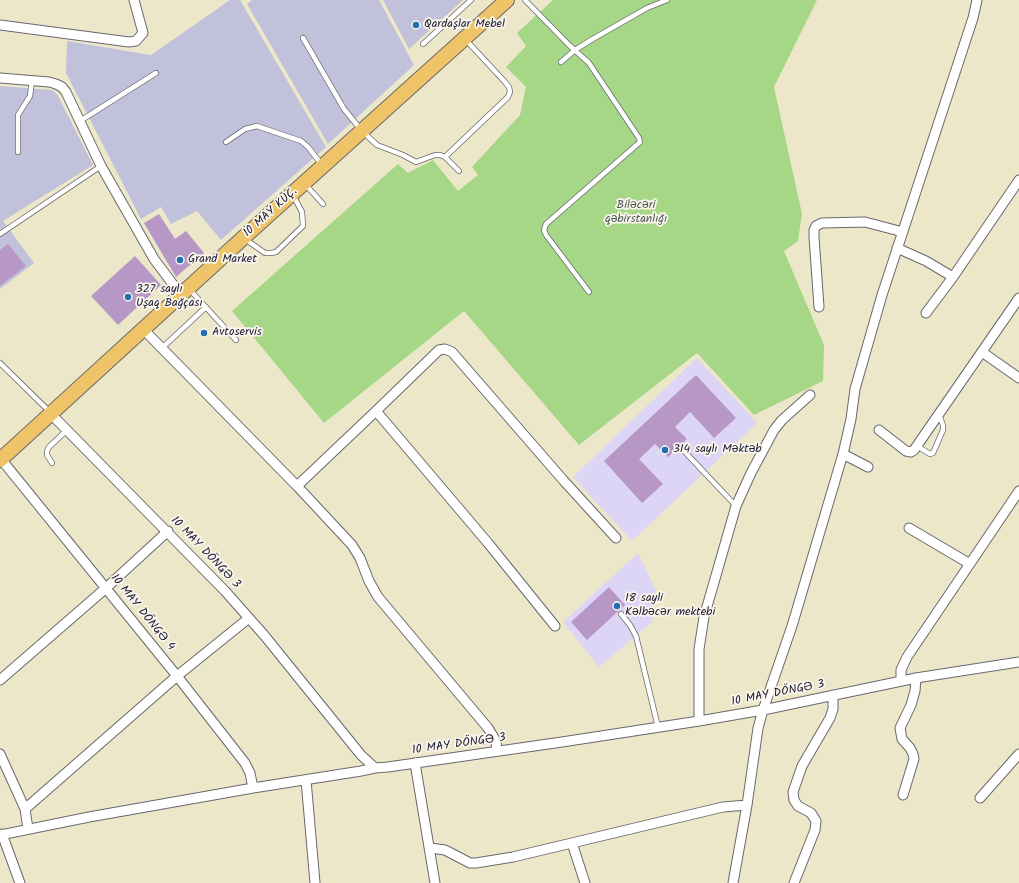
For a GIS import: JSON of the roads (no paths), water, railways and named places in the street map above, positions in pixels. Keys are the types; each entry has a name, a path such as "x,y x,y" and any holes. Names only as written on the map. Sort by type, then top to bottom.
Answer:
{"main road":[{"name":"10 MAY KÜÇ.","path":"1,460 507,0"}],"street":[{"path":"0,25 129,42 136,41 143,32 134,0"},
{"path":"733,883 747,805 758,728 792,626 843,454 851,419 855,389 897,248 920,183 973,18 977,0"},
{"path":"0,78 49,82 62,87 66,92 101,166 154,259 185,292"},
{"path":"926,314 1019,180"},
{"path":"819,307 814,237 814,230 816,226 822,223 865,222 903,232"},
{"path":"897,248 926,261 953,277"},
{"path":"879,430 906,451 911,452 917,446 1019,298"},
{"path":"144,330 352,545 360,558 369,581 378,597 488,728 496,741 497,751"},
{"path":"296,486 439,350 446,349 452,352 564,481 616,538"},
{"path":"982,352 1019,378"},
{"path":"699,721 699,649 704,617 736,506 751,473 774,430 782,420 810,395"},
{"path":"376,411 488,542 555,626"},
{"name":"10 MAY DÖNGƏ 3","path":"51,414 168,531 225,591 249,618 361,756 375,768 699,721 763,710 916,678 1019,662"},
{"path":"843,454 868,467"},
{"name":"10 MAY DÖNGƏ 4","path":"1,460 106,588 245,762 250,774 253,788"},
{"path":"901,681 901,670 907,657 1019,491"},
{"path":"909,528 970,564"},
{"path":"0,680 106,588 168,531"},
{"path":"25,809 177,676 249,618"},
{"path":"903,795 914,759 910,748 902,739 900,728 911,705 915,691 916,678"},
{"path":"794,883 815,830 816,821 811,813 798,806 794,800 793,792 802,766 830,718 833,709 833,695"},
{"path":"0,754 25,809 28,829"},
{"path":"980,798 1019,754"},
{"path":"415,763 435,883"},
{"path":"20,883 1,835 253,788 375,768"},
{"path":"306,780 315,883"},
{"path":"430,848 445,850 470,863 476,863 513,857 723,807 747,805"},
{"path":"572,843 585,883"}],"lane":[{"path":"423,44 471,0"},
{"path":"525,0 589,63 639,138 640,142 546,224 544,230 546,236 590,292"},
{"path":"561,62 575,50 647,8 666,0"},
{"path":"303,38 338,100 362,131 377,145 403,155 416,162 435,155 445,157 459,171"},
{"path":"445,157 508,97 510,92 506,82 464,39"},
{"path":"80,121 156,72"},
{"path":"18,152 18,115 30,96 32,80"},
{"path":"226,142 245,129 257,126 301,141 308,147 323,166"},
{"path":"0,234 101,166"},
{"path":"304,183 323,204"},
{"path":"244,238 265,253 276,252 303,226 302,212 292,194"},
{"path":"185,292 206,307 236,340"},
{"path":"162,348 206,307"},
{"path":"0,363 51,414"},
{"path":"917,446 930,454 933,453 943,430 943,425 938,415"},
{"path":"52,463 47,455 47,450 67,430"},
{"path":"684,452 736,506"},
{"path":"620,614 630,625 636,636 658,727"}],"place":[{"name":"Qardaşlar Mebel","path":"416,25"},
{"name":"Grand Market","path":"180,260"},
{"name":"327 saylı Uşaq Bağçası","path":"128,297"},
{"name":"Avtoservis","path":"204,333"},
{"name":"314 saylı Məktəb","path":"665,450"},
{"name":"18 sayli Kəlbəcər mektebi","path":"617,606"}],"park label":[{"name":"Biləcəri qəbirstanlığı","path":"636,213"}]}
